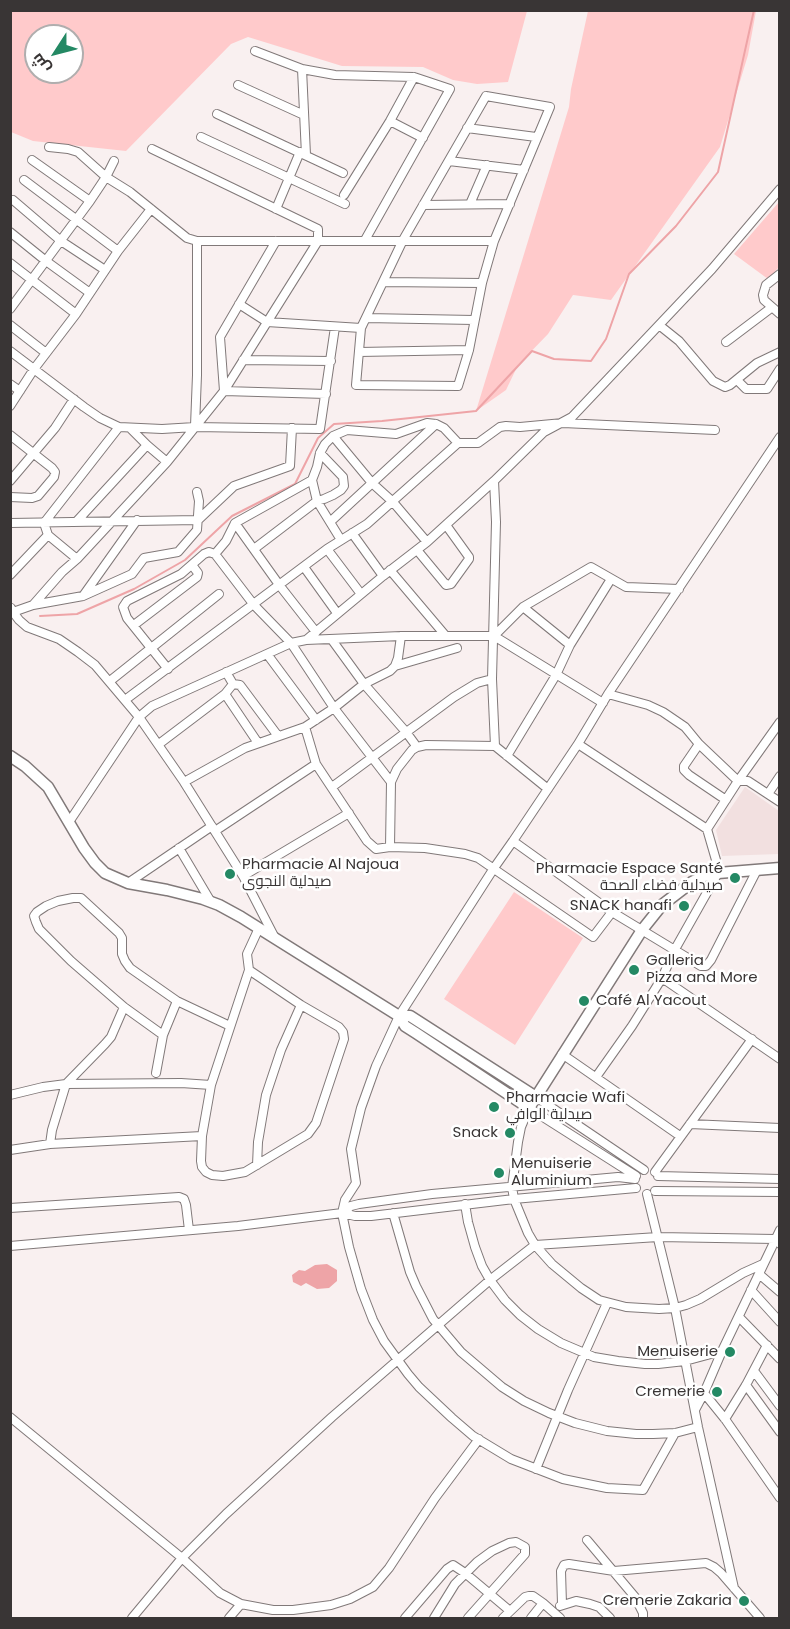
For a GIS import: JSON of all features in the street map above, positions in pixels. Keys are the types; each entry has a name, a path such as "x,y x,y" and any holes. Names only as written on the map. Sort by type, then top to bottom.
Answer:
{"street":[{"path":"255,51 302,69 335,75 414,77 450,89 365,240"},
{"path":"276,209 289,178 303,154 302,69"},
{"path":"201,137 289,178 344,200 414,77"},
{"path":"238,85 304,115"},
{"path":"486,96 550,106 536,137 494,241 482,283 469,350 458,386 356,385 362,328 366,318 403,240 486,96"},
{"path":"217,114 344,173"},
{"path":"390,121 423,138"},
{"path":"467,128 536,137"},
{"path":"49,147 78,152 106,177 130,192 187,238 197,241 494,241"},
{"path":"33,605 167,462 224,391 318,240 318,230 152,149"},
{"path":"32,160 90,201"},
{"path":"449,160 524,170"},
{"path":"10,309 76,221 106,177 114,161"},
{"path":"470,204 488,165"},
{"path":"24,180 118,251"},
{"path":"306,640 427,542 544,432 572,417 712,268 780,189"},
{"path":"13,200 61,241 105,270"},
{"path":"423,205 510,204"},
{"path":"10,406 118,251 151,209"},
{"path":"10,232 90,293"},
{"path":"195,427 197,241"},
{"path":"224,391 220,337 276,241"},
{"path":"10,263 76,314"},
{"path":"780,274 766,285 764,291 764,300 780,314"},
{"path":"383,282 482,283"},
{"path":"239,304 267,322 362,328"},
{"path":"726,342 771,308"},
{"path":"366,318 474,320"},
{"path":"10,325 46,353"},
{"path":"659,325 679,341 713,381 725,387 758,363 780,352"},
{"path":"10,351 100,418 119,427 320,429 335,327"},
{"path":"359,352 469,350"},
{"path":"243,360 331,361"},
{"path":"736,380 746,389 767,389 780,369"},
{"path":"10,384 20,391"},
{"path":"224,391 326,394"},
{"path":"10,482 55,428 74,399"},
{"path":"341,540 316,501 312,480 320,453 333,436 347,430 396,434 427,423 444,428 458,443"},
{"path":"125,700 327,549 367,524 458,443 478,442 500,427 563,423 715,430"},
{"path":"330,522 436,424"},
{"path":"44,523 119,427"},
{"path":"130,428 167,462"},
{"path":"10,523 198,520 234,486 290,466 292,428"},
{"path":"10,435 55,472 54,477 38,496 10,497"},
{"path":"333,436 372,483 393,502 427,542"},
{"path":"675,1433 643,1490 590,1485 563,1479 511,1459 479,1439 431,1399 408,1374 384,1341 366,1304 349,1247 342,1213 345,1200 356,1183 351,1149 361,1108 373,1073 399,1016 742,490 780,437"},
{"path":"77,521 147,445"},
{"path":"254,549 316,501 324,500 344,486 343,477 320,453"},
{"path":"215,554 226,541 236,523 312,480"},
{"path":"494,481 496,522 492,679 495,746"},
{"path":"11,609 83,596 132,574 144,558 178,552 197,530 199,501 197,492"},
{"path":"83,596 137,520"},
{"path":"44,523 48,534 77,559"},
{"path":"236,523 280,586 316,632"},
{"path":"417,550 446,585 451,584 469,557 446,525"},
{"path":"352,533 444,635"},
{"path":"10,574 48,534"},
{"path":"327,549 361,594"},
{"path":"168,669 124,611 124,604 181,574 204,554 209,552 215,554 254,605 291,643 334,708 391,782"},
{"path":"134,625 197,577 198,573 192,565"},
{"path":"304,567 337,613"},
{"path":"494,636 523,607 591,567 626,587 679,589"},
{"path":"507,756 556,675 570,645 611,579"},
{"path":"110,681 219,594"},
{"path":"523,607 570,645"},
{"path":"11,609 27,627 59,639 95,666 139,717 184,782 243,876 275,938"},
{"path":"395,666 401,636"},
{"path":"69,822 139,717 152,706 291,643 306,640 401,636 494,636 603,703"},
{"path":"332,640 364,684 417,747"},
{"path":"184,782 231,754 305,727 364,684 395,666 457,648"},
{"path":"267,654 316,720"},
{"path":"226,672 233,684"},
{"path":"332,787 454,697 477,683 492,679"},
{"path":"159,744 225,694 233,684"},
{"path":"233,684 240,685 278,736"},
{"path":"225,694 258,743"},
{"path":"608,694 648,705 663,712 685,727 699,744 738,781 747,781 780,802"},
{"path":"707,829 780,722"},
{"path":"305,727 316,764 376,849 425,848 478,858 593,937 612,912"},
{"path":"578,744 707,829 718,873 674,951 662,978 596,1077"},
{"path":"699,744 684,766 684,770 726,800"},
{"path":"390,847 391,782 402,763 417,747 426,745 495,746 548,789"},
{"path":"10,756 48,787 84,848 105,873 128,883 185,894 211,902 259,928 399,1016 405,1026 620,1167 636,1181 643,1194 780,1192"},
{"path":"128,883 179,848 214,829 316,764"},
{"path":"768,794 780,776"},
{"path":"243,876 349,813"},
{"path":"513,841 612,912 701,966 709,963 757,870"},
{"path":"179,848 211,902"},
{"path":"763,1264 743,1272 700,1299 675,1308 645,1309 607,1303 580,1288 552,1264 535,1245 514,1198 512,1187 521,1127 529,1108 657,910 673,895 704,876 780,868"},
{"path":"163,1035 124,1007 71,961 39,929 34,916 37,912 58,901 81,898 120,933 122,954 130,968 177,1001 230,1026"},
{"path":"249,970 339,1027 344,1039 313,1128 301,1139 245,1172 223,1176 212,1175 202,1167 201,1161 202,1136 211,1085 249,970 247,954 259,928"},
{"path":"662,978 780,1059"},
{"path":"156,1072 163,1035 177,1001"},
{"path":"257,1165 261,1117 272,1072 301,1005"},
{"path":"50,1144 66,1084 111,1037 124,1007"},
{"path":"399,1016 410,1016 644,1170 648,1169 656,1174 780,1179"},
{"path":"651,1193 659,1184 656,1174 680,1136 752,1039"},
{"path":"562,1054 680,1136"},
{"path":"10,1095 66,1084 211,1085"},
{"path":"690,1124 780,1128"},
{"path":"10,1150 50,1144 202,1136"},
{"path":"618,1178 620,1167"},
{"path":"10,1245 189,1230 342,1213 363,1216 393,1213 636,1181 644,1170"},
{"path":"342,1213 351,1206 365,1203 432,1194 618,1178 636,1181"},
{"path":"651,1193 658,1237 734,1588"},
{"path":"10,1208 179,1197 184,1199 186,1205 189,1230"},
{"path":"465,1204 475,1247 490,1281 505,1300 529,1322 561,1343 594,1357 630,1363 658,1364 686,1361 722,1351"},
{"path":"393,1213 405,1257 428,1309 461,1352 490,1378 524,1401 575,1423 636,1434 675,1433 698,1427"},
{"path":"695,1410 763,1264 777,1242 780,1230"},
{"path":"132,1618 182,1558 226,1514 398,1360 535,1245 658,1237 777,1242"},
{"path":"759,1274 780,1292"},
{"path":"751,1290 780,1322"},
{"path":"536,1469 607,1303"},
{"path":"739,1317 780,1359"},
{"path":"725,1419 767,1345"},
{"path":"754,1371 780,1406"},
{"path":"746,1385 780,1432"},
{"path":"704,1394 725,1419 780,1498"},
{"path":"10,1417 182,1558 220,1593 241,1604 284,1614 340,1603 377,1583 401,1552 435,1498 479,1439"},
{"path":"587,1540 635,1597 642,1614 650,1618"},
{"path":"434,1618 455,1584 477,1562 503,1545 516,1542 525,1547 525,1554 468,1618"},
{"path":"562,1604 561,1571 564,1565 614,1571 706,1563 714,1567 760,1618"},
{"path":"405,1618 451,1566 456,1565 489,1594 507,1615 525,1597 533,1596 560,1618"},
{"path":"554,1611 562,1604 576,1601 599,1607 610,1618"},
{"path":"531,1618 543,1602"},
{"path":"229,1618 241,1604"}],"shaded area":[{"path":"11,10 527,11 508,82 477,84 453,80 423,67 342,66 248,37 231,44 126,151 33,141 11,132"},
{"path":"588,11 756,11 748,55 720,147 611,300 573,295 548,334 518,365 506,390 476,411 569,107"},
{"path":"779,202 779,267 768,279 734,254"},
{"path":"745,787 779,811 779,854 722,856 716,830"},
{"path":"514,892 583,938 515,1045 444,999"},
{"path":"327,1264 337,1270 337,1281 329,1288 317,1289 306,1283 301,1286 293,1282 292,1275 299,1270 305,1271 315,1265"}],"waterway":[{"path":"40,616 77,614 134,589 185,560 232,516 295,484 318,438 334,424 476,411 532,351 554,359 591,361 606,339 629,274 676,226 718,172 754,10"}],"place":[{"name":"Pharmacie Al Najoua صيدلية النجوى","path":"230,874"},
{"name":"Pharmacie Espace Santé صيدلية فضاء الصحة","path":"735,878"},
{"name":"SNACK hanafi","path":"684,906"},
{"name":"Galleria Pizza and More","path":"634,970"},
{"name":"Café Al Yacout","path":"584,1001"},
{"name":"Pharmacie Wafi صيدلية الوافي","path":"494,1107"},
{"name":"Snack","path":"510,1133"},
{"name":"Menuiserie Aluminium","path":"499,1173"},
{"name":"Menuiserie","path":"730,1352"},
{"name":"Cremerie","path":"717,1392"},
{"name":"Cremerie Zakaria","path":"744,1601"}]}
